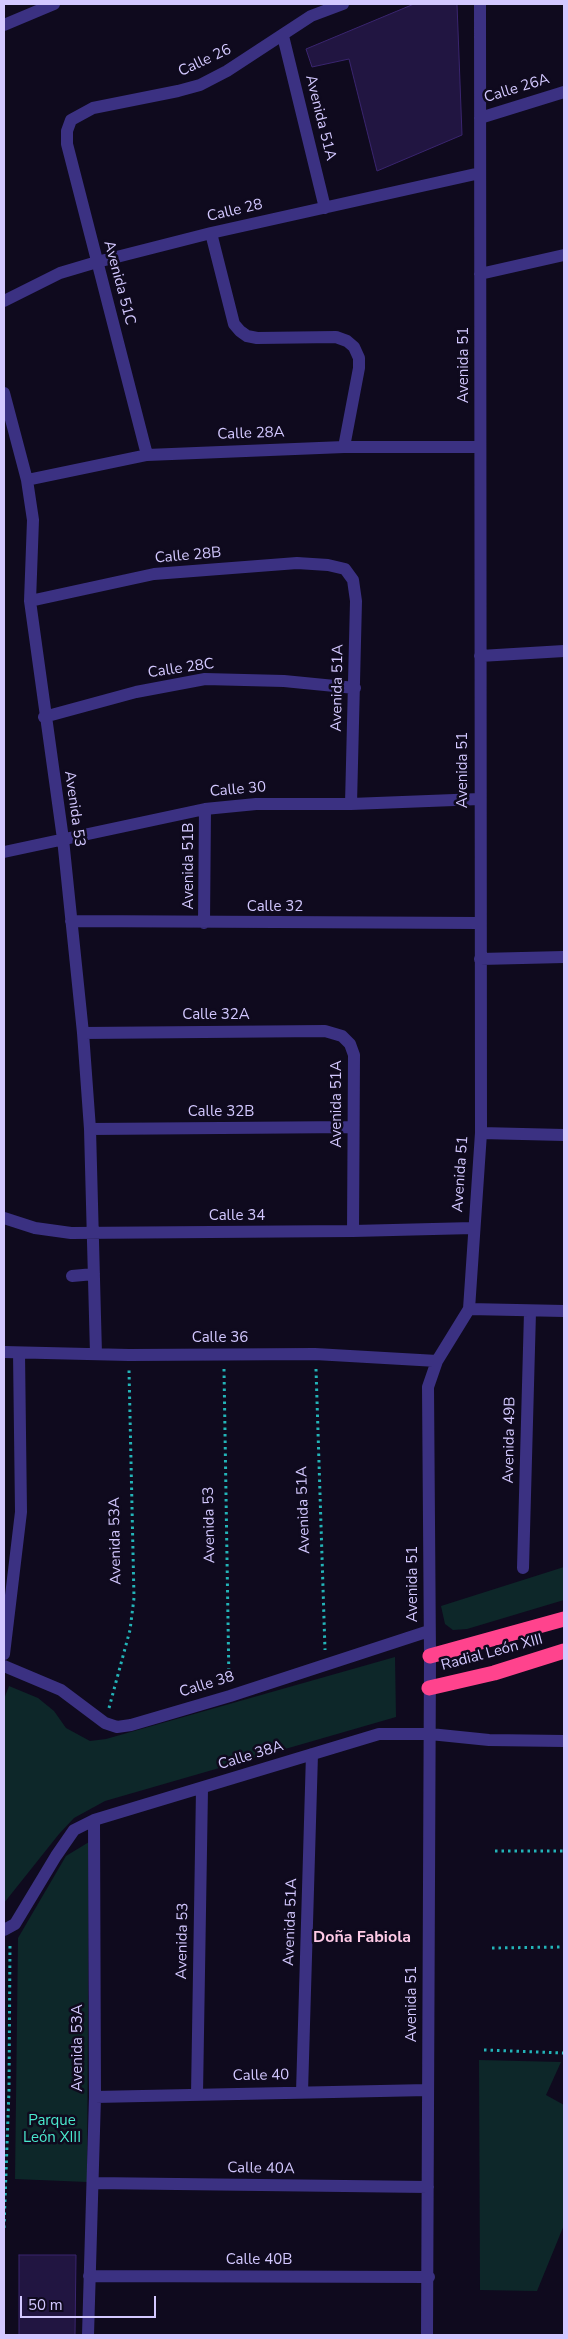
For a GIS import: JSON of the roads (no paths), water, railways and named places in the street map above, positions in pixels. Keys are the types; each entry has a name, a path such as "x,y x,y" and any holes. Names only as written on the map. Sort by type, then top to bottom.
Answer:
{"highway":[{"name":"Radial León XIII","path":"430,1656 564,1619"},
{"name":"Radial León XIII","path":"429,1688 494,1673 564,1651"},
{"path":"494,1673 564,1659"}],"street":[{"path":"4,25 54,4"},
{"name":"Calle 26","path":"71,120 93,108 178,91 200,84 227,71 311,16 343,4"},
{"name":"Avenida 51","path":"427,2335 429,2277 430,1734 428,1387 437,1361 469,1308 481,1133 480,4"},
{"name":"Avenida 51A","path":"283,36 325,208"},
{"name":"Calle 26A","path":"480,118 564,92"},
{"name":"Avenida 51C","path":"71,120 67,131 67,144 147,455"},
{"name":"Calle 28","path":"4,301 60,273 97,262 211,233 480,173"},
{"path":"211,233 234,324 240,331 247,336 258,338 336,338 347,341 354,347 359,358 359,368 344,446"},
{"path":"480,274 564,255"},
{"name":"Avenida 53","path":"4,393 27,480 33,520 30,601 44,717 63,840 83,1032 90,1129 96,1354"},
{"name":"Calle 28A","path":"27,480 147,455 344,446 480,447"},
{"name":"Calle 28B","path":"30,601 154,574 297,563 339,567 349,574"},
{"name":"Avenida 51A","path":"349,574 353,580 356,601 351,804"},
{"path":"480,656 564,651"},
{"name":"Calle 28C","path":"44,717 136,692 205,679 284,681 355,688"},
{"name":"Calle 30","path":"4,852 205,809 256,804 351,804 480,799"},
{"name":"Avenida 51B","path":"204,923 205,809"},
{"name":"Calle 32","path":"71,921 480,923"},
{"path":"480,959 564,957"},
{"name":"Calle 32A","path":"83,1032 326,1031 333,1032 346,1039"},
{"name":"Avenida 51A","path":"346,1039 354,1055 353,1231"},
{"name":"Calle 32B","path":"90,1129 353,1127"},
{"path":"481,1133 564,1136"},
{"name":"Calle 34","path":"4,1218 51,1231 94,1233 473,1228"},
{"path":"72,1276 94,1274"},
{"path":"469,1308 564,1312"},
{"name":"Avenida 49B","path":"523,1568 530,1312"},
{"name":"Calle 36","path":"4,1352 129,1355 315,1354 437,1361"},
{"path":"4,1654 21,1512 19,1353"},
{"name":"Calle 38","path":"4,1666 61,1690 105,1723 117,1727 131,1725 230,1696 429,1631"},
{"name":"Calle 38A","path":"7,1928 15,1924 29,1904 56,1856 74,1830 94,1820 202,1789 379,1734 430,1734 489,1740 564,1741"},
{"name":"Avenida 51A","path":"302,2092 312,1754"},
{"name":"Avenida 53","path":"197,2094 202,1789"},
{"name":"Avenida 53A","path":"88,2335 93,2183 94,1820"},
{"name":"Calle 40","path":"94,2097 428,2090"},
{"name":"Calle 40A","path":"93,2183 428,2187"},
{"name":"Calle 40B","path":"89,2276 429,2277"}],"district":[{"name":"Doña Fabiola","path":"362,1938"}],"park label":[{"name":"Parque León XIII","path":"52,2130"}]}
